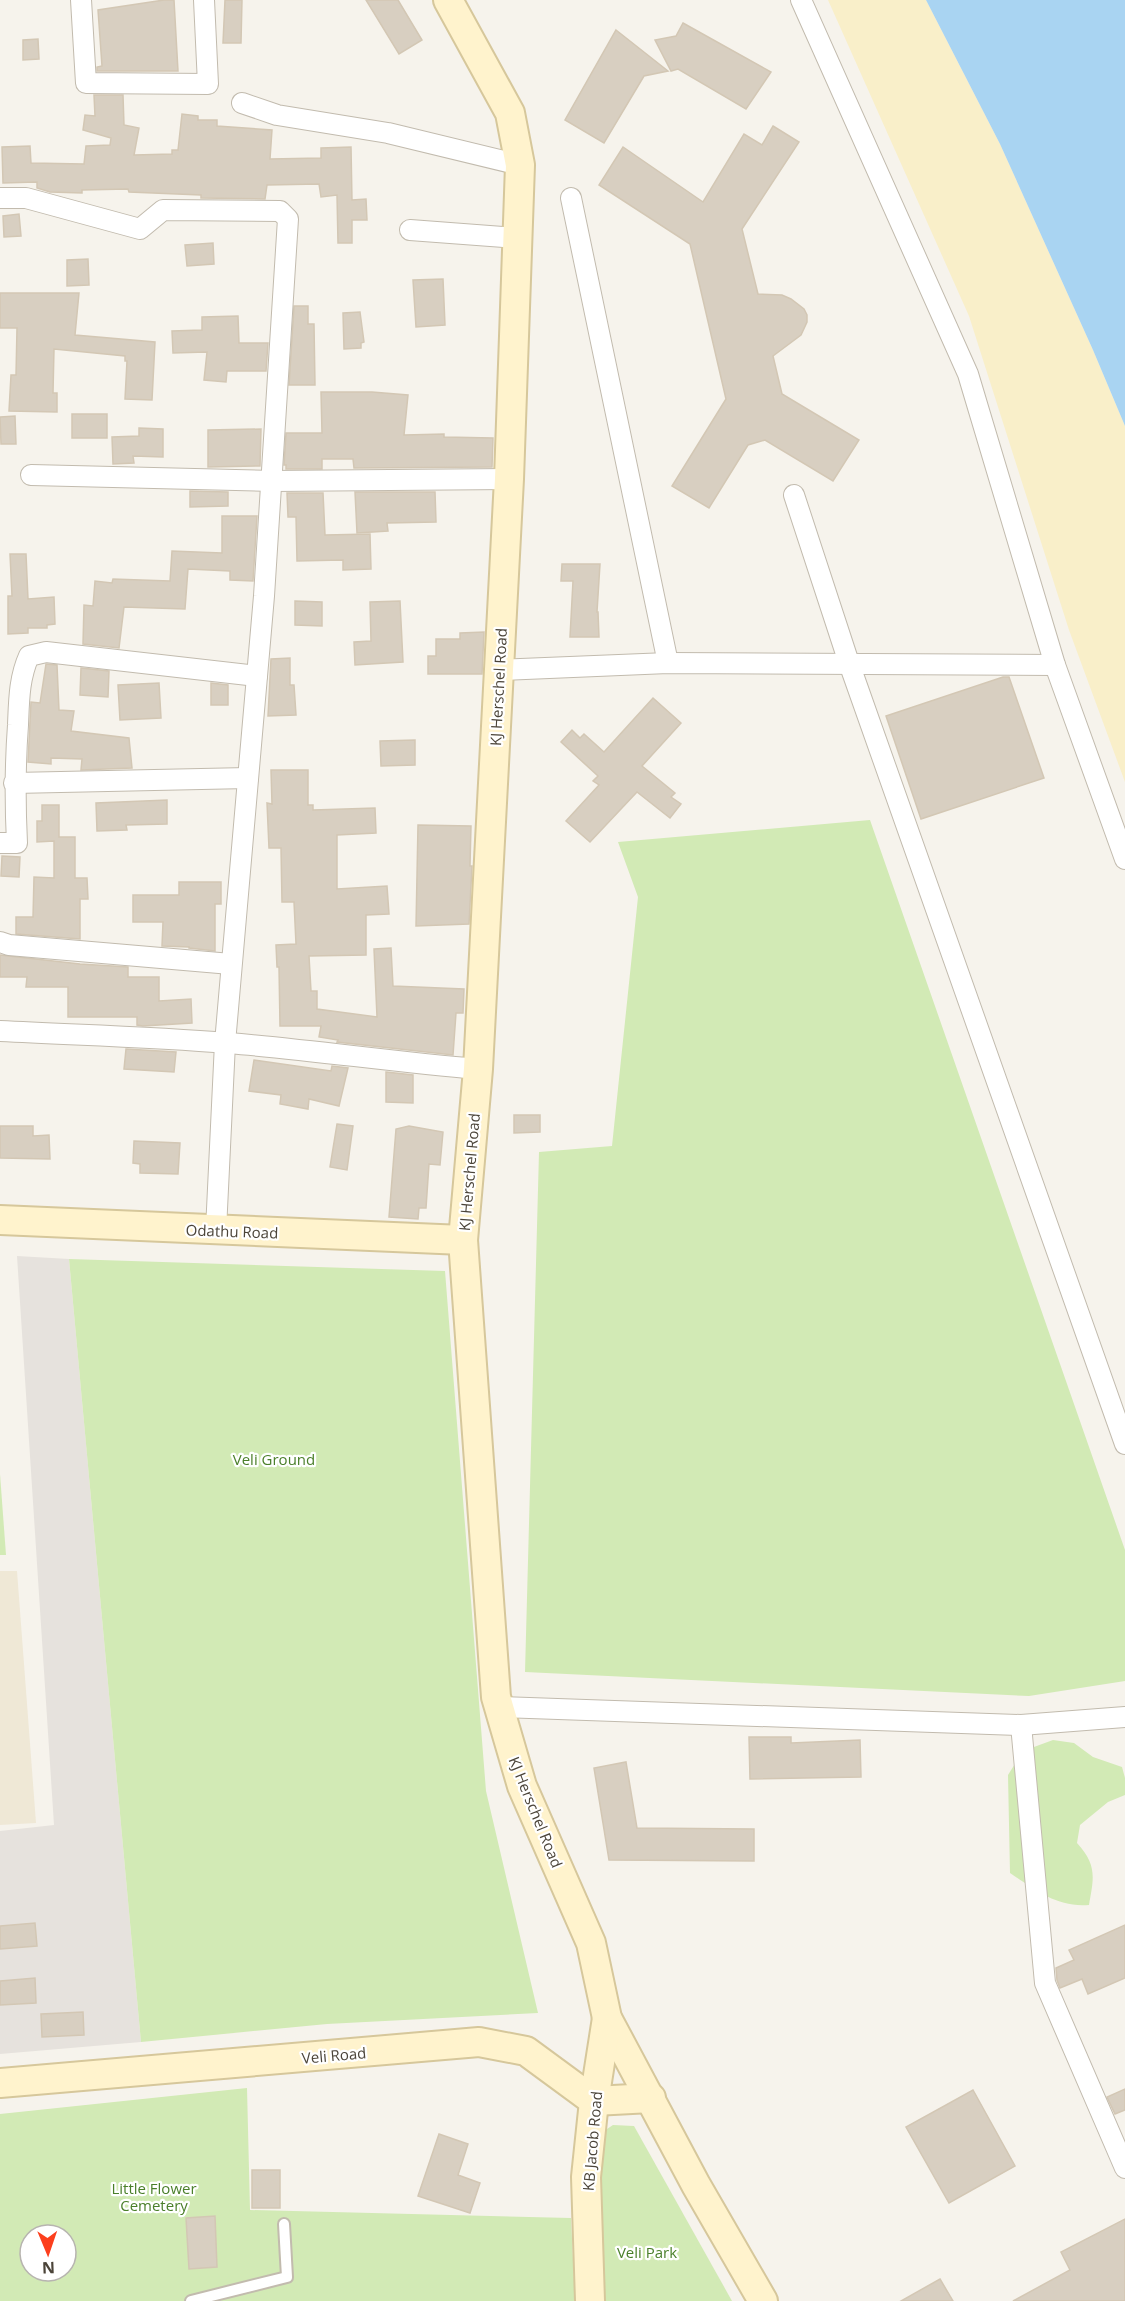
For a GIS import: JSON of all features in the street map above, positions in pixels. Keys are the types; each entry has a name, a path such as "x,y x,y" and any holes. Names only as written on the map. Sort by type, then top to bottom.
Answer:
{"main road":[{"name":"KJ Herschel Road","path":"448,0 510,113 520,165 509,479 478,1069 463,1240 498,1707 522,1786 591,1944 607,2018 696,2185 764,2301"},
{"name":"Odathu Road","path":"0,1220 463,1240"},
{"name":"KB Jacob Road","path":"590,2301 586,2177 594,2101 607,2018"},
{"name":"Veli Road","path":"0,2083 479,2042 526,2051 594,2101"},
{"path":"594,2101 651,2098"}],"street":[{"path":"81,0 86,83 208,84 204,0"},
{"path":"801,0 968,374 1055,665 1125,859"},
{"path":"242,103 277,115 388,133 520,165"},
{"path":"0,198 26,198 140,230 163,210 280,211 288,219 272,481 225,1043 216,1230"},
{"path":"571,198 668,663"},
{"path":"410,230 518,238"},
{"path":"31,475 272,481 509,479"},
{"path":"794,495 849,666 1125,1444"},
{"path":"0,843 16,843 14,783 22,671 29,656 46,652 257,676"},
{"path":"499,670 668,663 849,666 1055,665"},
{"path":"14,783 248,778"},
{"path":"0,942 9,945 231,964"},
{"path":"0,1031 225,1043 286,1048 352,1058 478,1069"},
{"path":"498,1707 1022,1725 1125,1717"},
{"path":"1022,1725 1045,1983 1124,2165"}],"lane":[{"path":"191,2301 287,2277 284,2224"}],"shaded area":[{"path":"17,1256 69,1259 141,2042 0,2054 0,1831 54,1825"},
{"path":"0,1571 17,1571 36,1823 0,1825"}],"green space":[{"path":"870,820 1125,1550 1125,1681 1029,1696 525,1672 539,1152 612,1146 638,897 618,842"},
{"name":"Veli Ground","path":"69,1259 445,1271 486,1791 538,2013 327,2024 141,2042"},
{"path":"0,1474 6,1555 0,1555"},
{"path":"1053,1740 1074,1743 1093,1757 1122,1767 1125,1778 1125,1795 1108,1802 1080,1825 1077,1843 1088,1858 1093,1879 1089,1905 1057,1901 1010,1873 1008,1775 1023,1751"},
{"name":"Little Flower Cemetery","path":"247,2088 250,2210 571,2218 575,2301 0,2301 0,2114"},
{"name":"Veli Park","path":"613,2125 634,2126 732,2301 597,2301 601,2133"}],"sand":[{"path":"828,0 926,0 1000,144 1125,426 1125,782 1069,630 969,316"}],"water":[{"path":"926,0 1125,0 1125,426 1000,144"}],"building":[{"path":"174,0 178,71 97,71 97,67 102,66 98,10"},
{"path":"225,0 242,0 241,43 223,43"},
{"path":"366,0 398,0 422,40 399,54"},
{"path":"683,23 771,72 746,109 678,69 671,71 655,40 676,36"},
{"path":"616,30 668,71 644,76 604,143 565,120"},
{"path":"38,39 39,59 23,60 23,40"},
{"path":"94,95 123,95 124,125 139,128 134,155 172,154 172,150 178,150 182,114 198,116 198,120 217,120 217,126 272,130 270,159 321,158 321,148 351,147 352,200 366,199 367,220 352,220 352,243 338,243 337,195 321,197 319,184 267,185 265,199 201,198 201,195 129,192 128,189 82,190 82,193 50,192 37,188 37,182 3,183 2,147 30,146 31,163 84,164 86,146 110,145 111,138 83,130 85,115 95,116"},
{"path":"773,126 799,142 742,229 758,294 782,295 804,309 807,315 807,322 801,335 773,356 782,394 859,440 833,481 765,440 748,445 709,508 672,486 726,399 690,244 599,185 623,147 703,202 744,134 762,145"},
{"path":"19,214 21,236 4,237 3,216"},
{"path":"213,243 214,264 187,266 185,245"},
{"path":"88,259 89,285 67,286 67,260"},
{"path":"443,279 445,325 416,327 413,280"},
{"path":"0,293 79,293 75,335 155,342 152,400 125,399 127,361 125,361 125,356 54,349 53,393 57,393 57,412 9,411 11,375 16,375 17,328 0,328"},
{"path":"294,306 308,306 308,324 314,324 315,385 289,385"},
{"path":"360,312 364,342 361,343 361,348 344,349 343,313"},
{"path":"238,316 239,343 268,343 266,371 227,371 226,382 204,380 207,352 173,353 172,331 202,330 202,317"},
{"path":"321,392 408,395 404,435 444,434 444,437 493,438 492,467 354,468 353,459 322,459 322,469 286,469 284,465 286,433 322,433"},
{"path":"72,414 107,414 107,438 72,438"},
{"path":"15,416 16,444 1,444 0,417"},
{"path":"139,428 163,429 163,457 133,456 134,463 113,464 112,437 139,436"},
{"path":"261,429 260,466 208,467 208,430"},
{"path":"190,491 228,492 228,506 190,507"},
{"path":"355,492 435,492 436,522 387,523 388,531 357,533"},
{"path":"287,493 323,493 325,535 370,534 371,569 343,570 343,560 297,561 296,517 288,517"},
{"path":"222,516 257,516 253,581 230,580 230,571 188,569 185,609 124,607 119,648 83,644 84,605 93,606 95,581 112,583 113,579 170,581 172,551 222,553"},
{"path":"10,554 26,554 28,599 54,597 55,624 47,625 47,628 28,628 28,633 8,634 8,596 12,596"},
{"path":"562,564 600,564 597,612 599,637 570,637 573,581 561,581"},
{"path":"295,601 322,602 322,626 295,625"},
{"path":"400,601 403,662 355,665 354,642 371,641 370,602"},
{"path":"484,632 482,674 428,674 428,656 436,656 436,639 460,639 460,633"},
{"path":"290,658 290,685 294,685 296,715 268,716 271,659"},
{"path":"46,664 57,665 59,710 74,711 71,731 129,738 132,768 81,770 82,759 51,758 51,764 28,762 31,702 40,703"},
{"path":"81,668 109,671 108,697 80,695"},
{"path":"1003,677 1009,677 1044,778 921,819 886,716"},
{"path":"159,683 161,718 120,720 118,685"},
{"path":"211,683 228,685 228,705 211,705"},
{"path":"653,698 681,723 642,766 675,793 671,797 681,804 670,818 637,792 590,842 566,821 599,785 593,781 598,776 561,742 572,730 580,738 584,734 604,752"},
{"path":"415,740 415,765 381,766 380,741"},
{"path":"271,770 308,770 308,805 313,805 313,810 375,808 376,833 337,835 337,889 387,886 389,914 366,915 366,955 309,956 311,991 317,991 317,1009 377,1017 374,949 391,948 393,986 464,989 463,1013 456,1013 453,1055 337,1042 338,1040 319,1037 321,1026 280,1026 279,967 277,967 276,945 296,944 294,902 282,902 281,848 269,848 267,803 272,804"},
{"path":"167,800 167,824 126,825 127,830 97,831 96,803"},
{"path":"42,805 59,805 59,837 75,837 75,878 87,878 88,899 80,899 80,939 16,934 16,917 33,917 34,877 54,878 54,841 37,842 37,821 42,821"},
{"path":"418,825 471,826 470,866 472,866 469,924 416,926"},
{"path":"2,856 20,857 19,877 1,876"},
{"path":"179,882 221,882 221,904 215,904 215,951 162,946 163,922 133,922 133,895 179,895"},
{"path":"0,955 128,967 128,977 159,977 159,1001 191,999 192,1023 143,1026 137,1025 137,1017 68,1017 68,987 26,987 27,977 0,977"},
{"path":"126,1049 176,1052 174,1072 124,1069"},
{"path":"254,1060 331,1071 332,1066 348,1068 339,1106 309,1099 308,1109 280,1104 281,1095 249,1091"},
{"path":"386,1072 413,1075 413,1103 386,1102"},
{"path":"514,1115 540,1115 540,1132 514,1133"},
{"path":"337,1124 353,1126 347,1170 330,1167"},
{"path":"0,1126 33,1126 33,1136 49,1135 50,1159 0,1158"},
{"path":"409,1126 443,1132 440,1165 429,1164 426,1208 419,1208 418,1219 389,1217 396,1129"},
{"path":"134,1141 180,1143 178,1174 140,1173 140,1164 133,1163"},
{"path":"749,1737 791,1737 791,1743 860,1740 861,1777 750,1779"},
{"path":"626,1762 637,1828 754,1829 754,1861 609,1860 594,1768"},
{"path":"35,1923 37,1946 0,1949 0,1926"},
{"path":"1125,1925 1125,1978 1088,1994 1082,1979 1060,1988 1056,1968 1074,1960 1069,1950"},
{"path":"35,1978 36,2003 0,2005 0,1981"},
{"path":"83,2012 84,2035 42,2037 41,2014"},
{"path":"1125,2089 1125,2110 1115,2114 1107,2097"},
{"path":"973,2090 1015,2166 949,2203 906,2127"},
{"path":"439,2134 468,2144 458,2175 480,2183 470,2213 418,2196"},
{"path":"252,2170 280,2170 280,2208 252,2208"},
{"path":"215,2216 217,2267 189,2269 186,2218"},
{"path":"1125,2219 1125,2301 1013,2301 1070,2270 1061,2252"},
{"path":"940,2279 953,2301 901,2301"}]}
